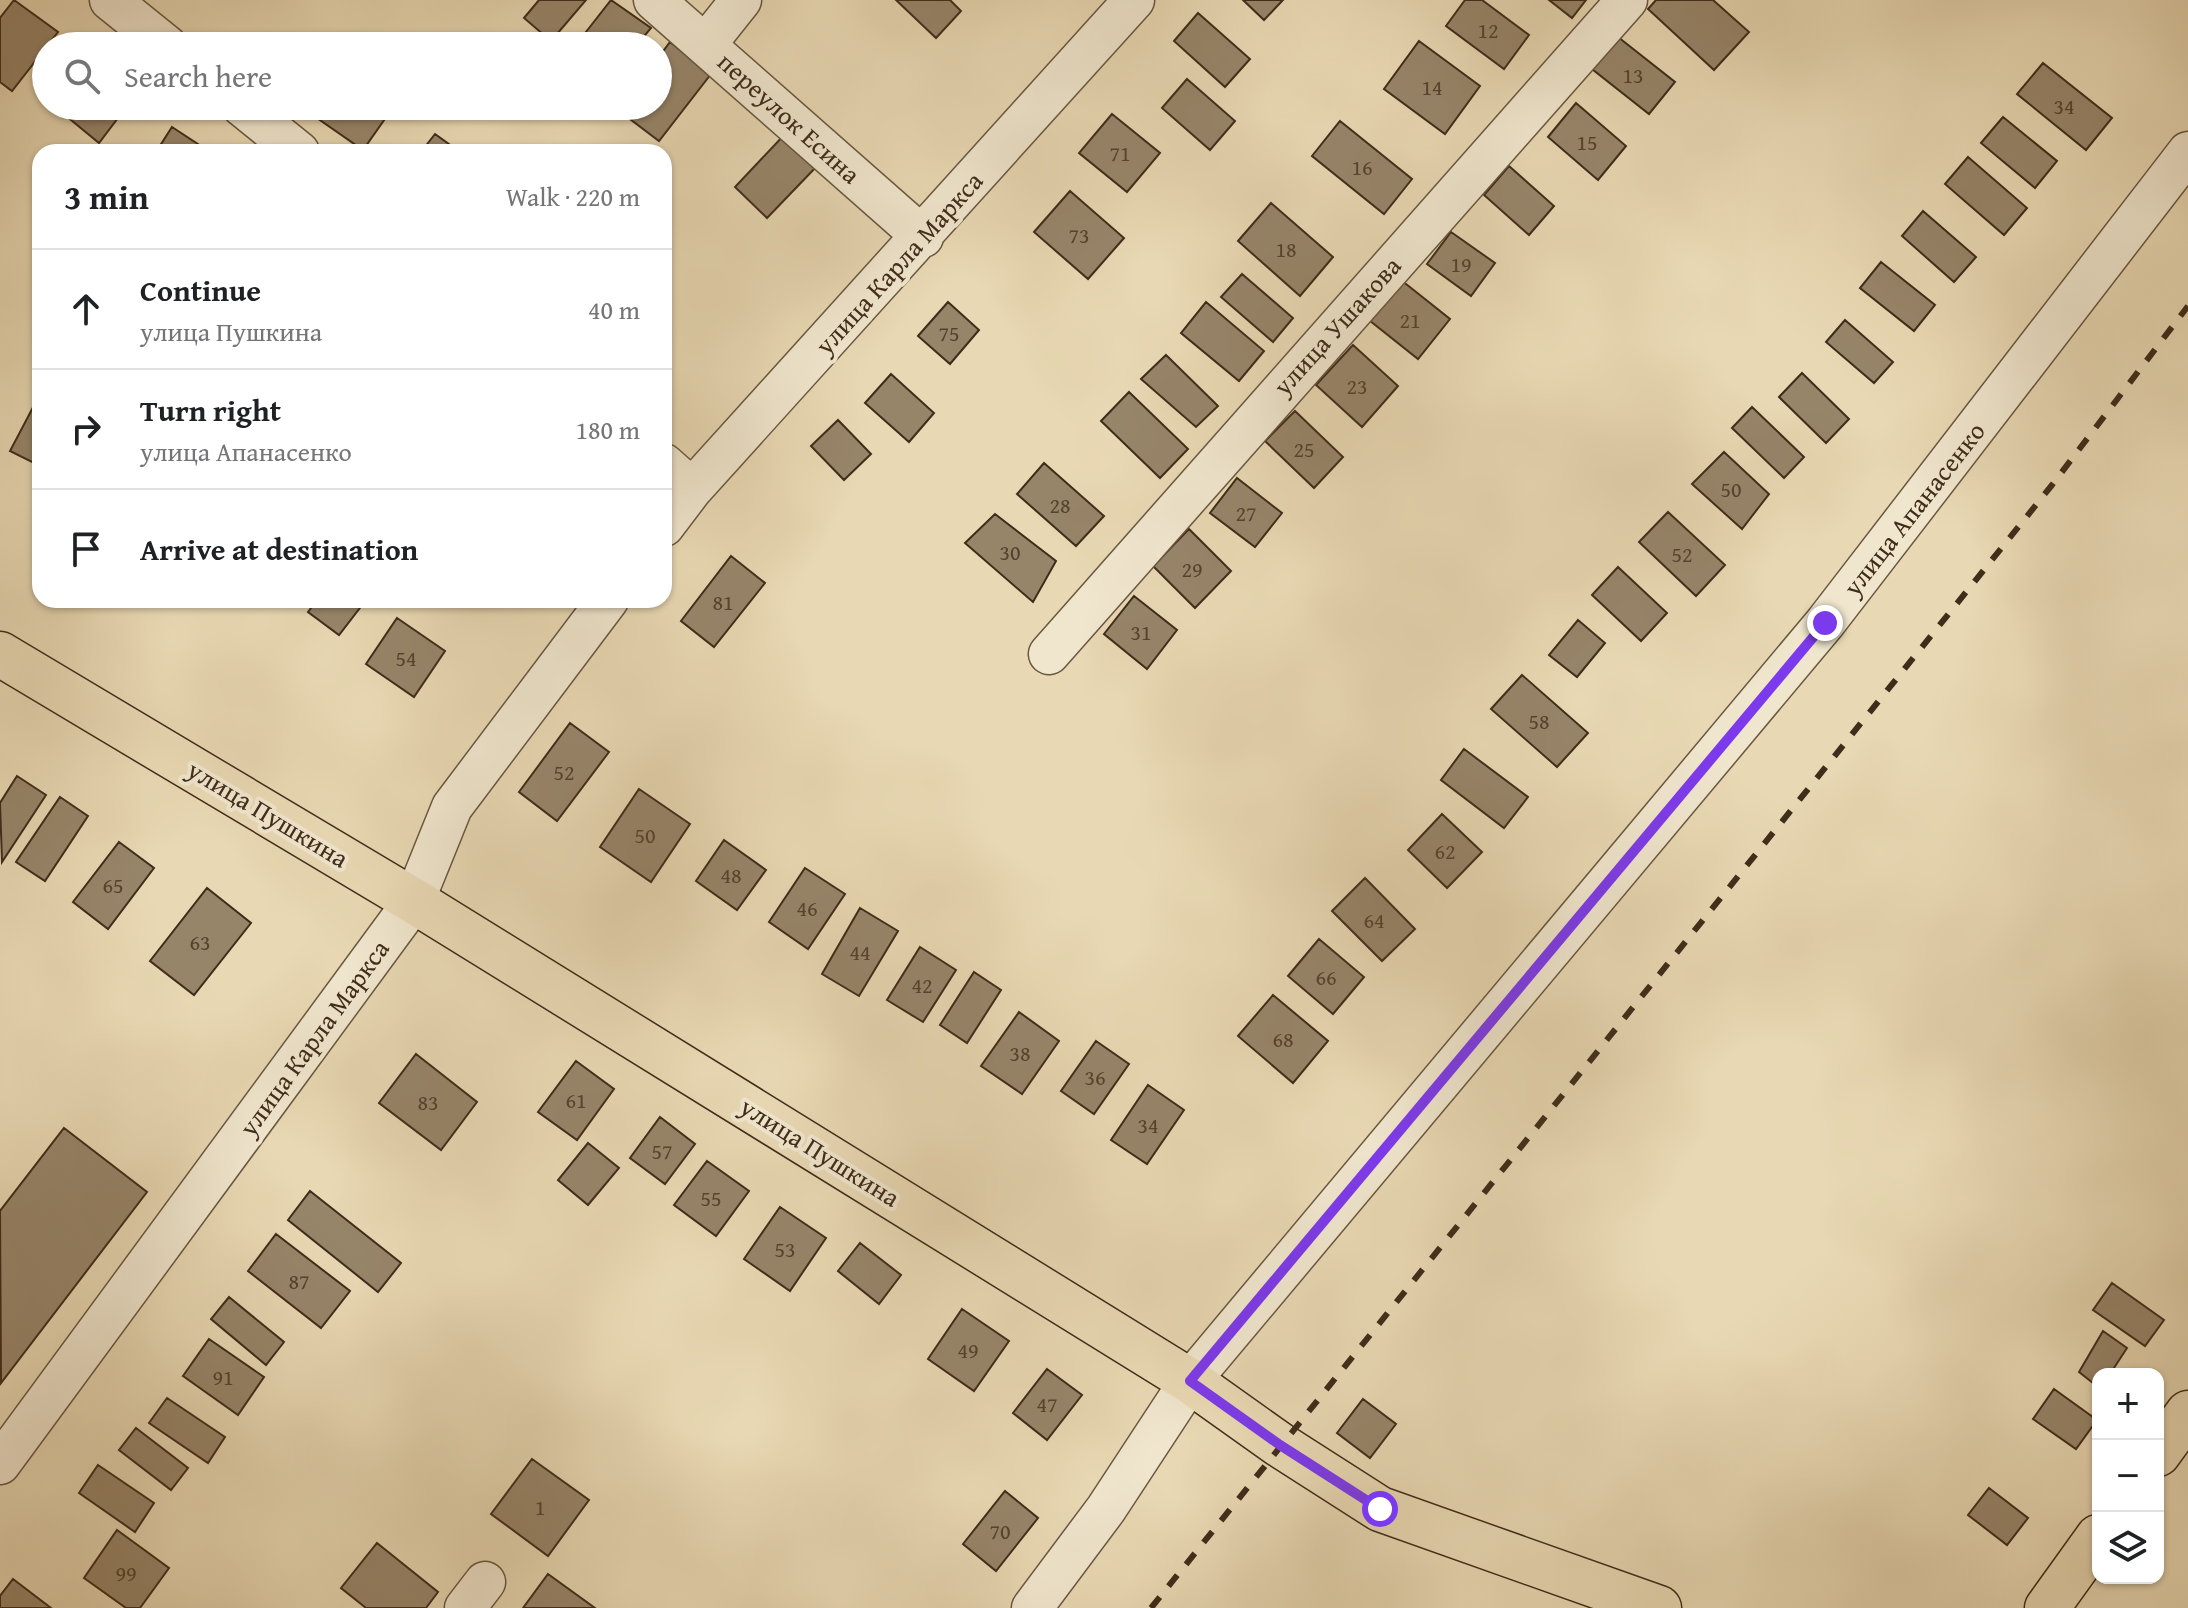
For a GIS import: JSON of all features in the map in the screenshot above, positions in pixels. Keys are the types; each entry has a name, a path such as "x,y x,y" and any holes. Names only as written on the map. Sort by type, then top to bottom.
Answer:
{"main road":[{"name":"улица Пушкина","path":"0,654 414,901 1190,1381 1280,1445 1380,1509 1659,1608"},
{"path":"2164,1446 2188,1413"},
{"path":"2047,1608 2092,1545"}],"street":[{"path":"110,0 150,32"},
{"name":"переулок Есина","path":"654,0 923,237"},
{"path":"706,44 741,0"},
{"name":"улица Карла Маркса","path":"672,497 678,476 923,237 1134,0"},
{"name":"улица Ушакова","path":"1049,654 1627,0"},
{"path":"259,120 289,144"},
{"name":"улица Апанасенко","path":"1032,1608 1106,1509 1190,1381 1825,623 2188,152"},
{"name":"улица Карла Маркса","path":"0,1464 414,901 452,807 602,608"}],"building":[{"path":"14,0 58,32 32,32 32,65 12,91 0,82 0,18"},
{"path":"539,0 586,0 559,32 540,32 524,18"},
{"path":"611,0 651,28 648,32 586,32"},
{"path":"896,0 950,0 961,11 936,38"},
{"path":"1243,0 1283,0 1264,20"},
{"path":"1465,0 1482,0 1529,35 1504,69 1446,26"},
{"path":"1549,0 1586,0 1572,18"},
{"path":"1656,0 1713,0 1749,32 1714,70 1648,9"},
{"path":"1198,13 1250,59 1225,87 1174,41"},
{"path":"1618,37 1675,82 1649,114 1592,69"},
{"path":"1419,41 1480,86 1445,134 1384,89"},
{"path":"672,44 711,74 659,141 631,120 672,120"},
{"path":"2043,63 2112,118 2086,150 2017,94"},
{"path":"1187,79 1235,121 1210,150 1162,108"},
{"path":"1576,103 1626,146 1598,180 1548,137"},
{"path":"1112,114 1160,153 1127,192 1079,153"},
{"path":"2003,117 2057,161 2035,188 1981,143"},
{"path":"71,120 116,120 99,143"},
{"path":"320,120 384,120 367,144 354,144"},
{"path":"1340,121 1412,179 1384,214 1312,156"},
{"path":"172,127 198,144 161,144"},
{"path":"786,133 819,164 767,218 735,187"},
{"path":"435,134 449,144 427,144"},
{"path":"1968,157 2027,208 2004,235 1945,184"},
{"path":"1509,166 1554,206 1529,235 1484,195"},
{"path":"1070,191 1124,238 1088,279 1034,232"},
{"path":"1271,203 1333,257 1300,296 1238,241"},
{"path":"1923,211 1976,257 1954,282 1902,236"},
{"path":"1451,232 1495,263 1471,296 1427,264"},
{"path":"1881,262 1935,305 1914,331 1860,288"},
{"path":"1242,274 1293,318 1273,342 1221,297"},
{"path":"1401,280 1450,319 1418,359 1369,320"},
{"path":"948,302 979,330 950,364 918,336"},
{"path":"1206,302 1264,351 1239,381 1181,333"},
{"path":"1845,320 1893,362 1874,383 1826,342"},
{"path":"1353,345 1398,386 1362,427 1316,385"},
{"path":"1166,355 1218,406 1196,427 1141,379"},
{"path":"1802,373 1849,419 1826,443 1779,397"},
{"path":"891,374 934,413 909,442 865,403"},
{"path":"1129,392 1188,449 1160,478 1101,421"},
{"path":"1752,407 1804,457 1784,478 1732,428"},
{"path":"32,409 32,462 10,451"},
{"path":"1295,411 1343,457 1314,488 1265,441"},
{"path":"838,420 871,454 844,480 811,446"},
{"path":"1724,452 1769,494 1742,529 1692,484"},
{"path":"1044,463 1104,516 1076,546 1017,494"},
{"path":"1237,478 1282,513 1255,547 1210,513"},
{"path":"1668,512 1725,565 1696,596 1639,542"},
{"path":"995,514 1056,561 1033,602 965,543"},
{"path":"1189,529 1231,571 1195,608 1153,566"},
{"path":"731,556 765,583 714,647 681,621"},
{"path":"1618,567 1667,613 1641,641 1592,595"},
{"path":"1134,596 1177,630 1147,669 1104,634"},
{"path":"311,608 360,608 339,635 308,612"},
{"path":"397,618 445,651 414,697 366,664"},
{"path":"1578,620 1605,643 1577,677 1549,655"},
{"path":"1522,675 1588,733 1557,767 1491,709"},
{"path":"570,723 609,752 557,821 519,792"},
{"path":"1464,749 1528,797 1504,828 1441,780"},
{"path":"17,776 46,795 2,862 0,803"},
{"path":"639,789 690,824 651,882 600,847"},
{"path":"60,797 88,816 45,881 16,862"},
{"path":"1442,814 1482,852 1447,888 1408,850"},
{"path":"724,840 766,870 737,910 696,881"},
{"path":"119,842 154,868 108,929 73,902"},
{"path":"805,868 845,894 808,949 769,922"},
{"path":"1365,878 1415,929 1382,961 1332,911"},
{"path":"207,888 251,923 194,995 150,961"},
{"path":"860,908 898,931 859,996 822,974"},
{"path":"1319,939 1364,977 1333,1014 1288,976"},
{"path":"920,947 956,970 923,1022 887,1000"},
{"path":"974,972 1001,990 967,1043 940,1025"},
{"path":"1273,995 1328,1041 1293,1083 1238,1036"},
{"path":"1019,1012 1059,1041 1022,1094 981,1066"},
{"path":"1096,1041 1129,1064 1094,1114 1061,1091"},
{"path":"416,1054 477,1102 441,1150 379,1103"},
{"path":"576,1061 614,1089 577,1140 538,1112"},
{"path":"1148,1085 1184,1110 1147,1164 1111,1140"},
{"path":"660,1117 695,1144 665,1184 630,1158"},
{"path":"64,1128 147,1192 1,1383 0,1211"},
{"path":"588,1143 619,1168 588,1205 558,1180"},
{"path":"707,1161 749,1191 716,1236 674,1205"},
{"path":"310,1191 401,1263 378,1292 288,1220"},
{"path":"780,1207 826,1238 790,1291 744,1259"},
{"path":"276,1234 350,1291 321,1328 248,1271"},
{"path":"860,1243 901,1275 879,1304 838,1271"},
{"path":"2112,1283 2164,1320 2145,1346 2093,1310"},
{"path":"229,1297 284,1342 266,1365 211,1319"},
{"path":"962,1309 1009,1341 974,1391 928,1359"},
{"path":"2103,1331 2127,1348 2114,1368 2092,1368 2092,1382 2079,1372"},
{"path":"209,1339 264,1377 238,1415 183,1376"},
{"path":"1047,1369 1082,1395 1047,1440 1013,1413"},
{"path":"2054,1389 2092,1416 2092,1427 2076,1449 2033,1419"},
{"path":"167,1398 225,1437 208,1463 149,1423"},
{"path":"1363,1399 1396,1424 1370,1458 1337,1433"},
{"path":"136,1428 188,1468 171,1490 119,1450"},
{"path":"532,1459 589,1500 548,1556 491,1514"},
{"path":"98,1465 154,1503 135,1532 79,1493"},
{"path":"1989,1488 2028,1518 2007,1545 1968,1515"},
{"path":"1005,1491 1038,1518 996,1571 963,1544"},
{"path":"117,1530 169,1568 140,1608 126,1608 84,1578"},
{"path":"377,1543 438,1592 426,1608 366,1608 341,1588"},
{"path":"548,1574 595,1608 523,1608"},
{"path":"13,1579 51,1608 0,1608 0,1596"}],"railway":[{"path":"1151,1608 2052,485 2188,306"}],"route":[{"path":"1380,1509 1280,1445 1190,1381 1825,623"}]}
